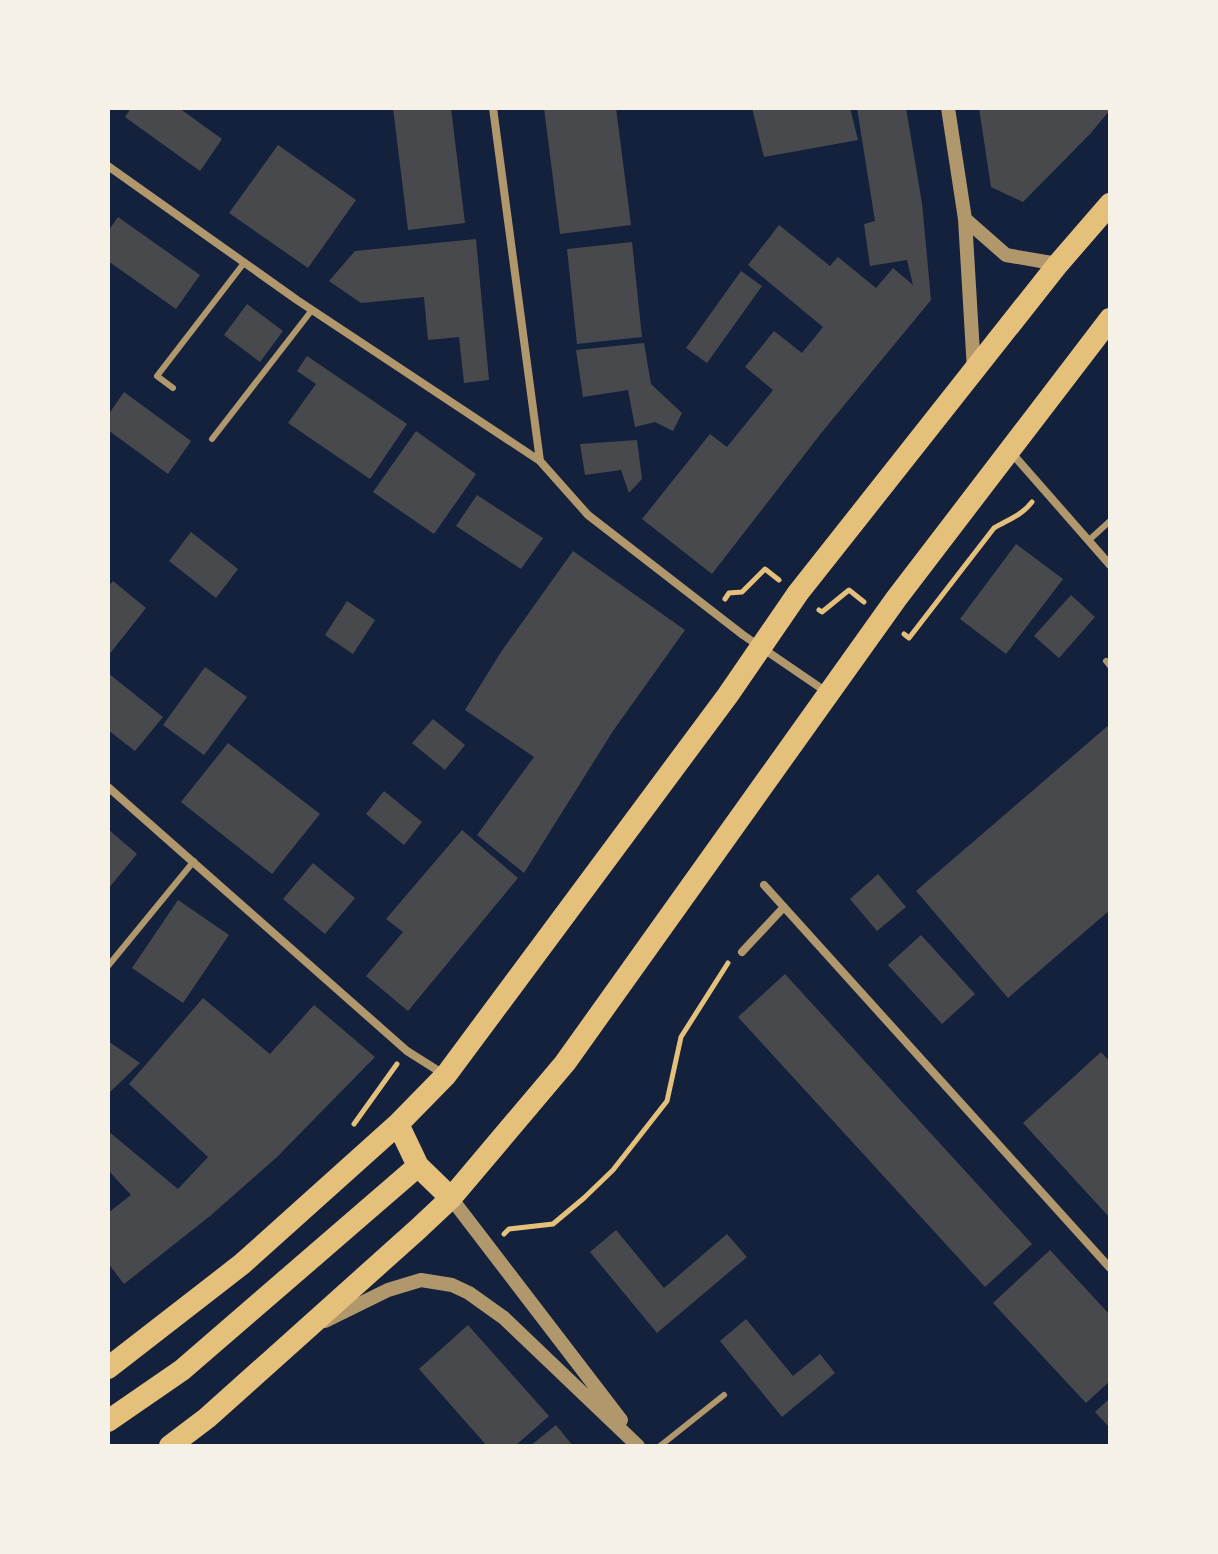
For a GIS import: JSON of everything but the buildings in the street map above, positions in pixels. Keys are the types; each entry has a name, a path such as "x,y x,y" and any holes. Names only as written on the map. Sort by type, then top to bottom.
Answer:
{"highway":[{"path":"108,1368 242,1264 398,1124 446,1075 728,695 798,593 1058,264 1110,204"},
{"path":"170,1446 207,1418 307,1330 451,1198 565,1063 829,693 1110,319"},
{"path":"398,1124 418,1166 451,1198"},
{"path":"108,1421 182,1370 418,1166"}],"street":[{"path":"493,108 540,461"},
{"path":"948,108 965,219 974,370"},
{"path":"108,166 312,310 540,461 588,515 696,600 829,693"},
{"path":"965,219 1006,255 1058,264"},
{"path":"1009,450 1110,565"},
{"path":"108,787 407,1051 446,1075"},
{"path":"764,885 1110,1268"},
{"path":"742,952 784,907"},
{"path":"451,1198 639,1446"},
{"path":"307,1330 388,1290 410,1283 421,1280 452,1285 504,1318 639,1446"}],"lane":[{"path":"173,388 157,376 244,263"},
{"path":"212,439 312,310"},
{"path":"1088,541 1110,521"},
{"path":"108,966 194,861"},
{"path":"660,1446 724,1395"}],"path":[{"path":"489,1248 509,1229 553,1224 613,1170 667,1101 681,1037 724,966 742,952"}]}
